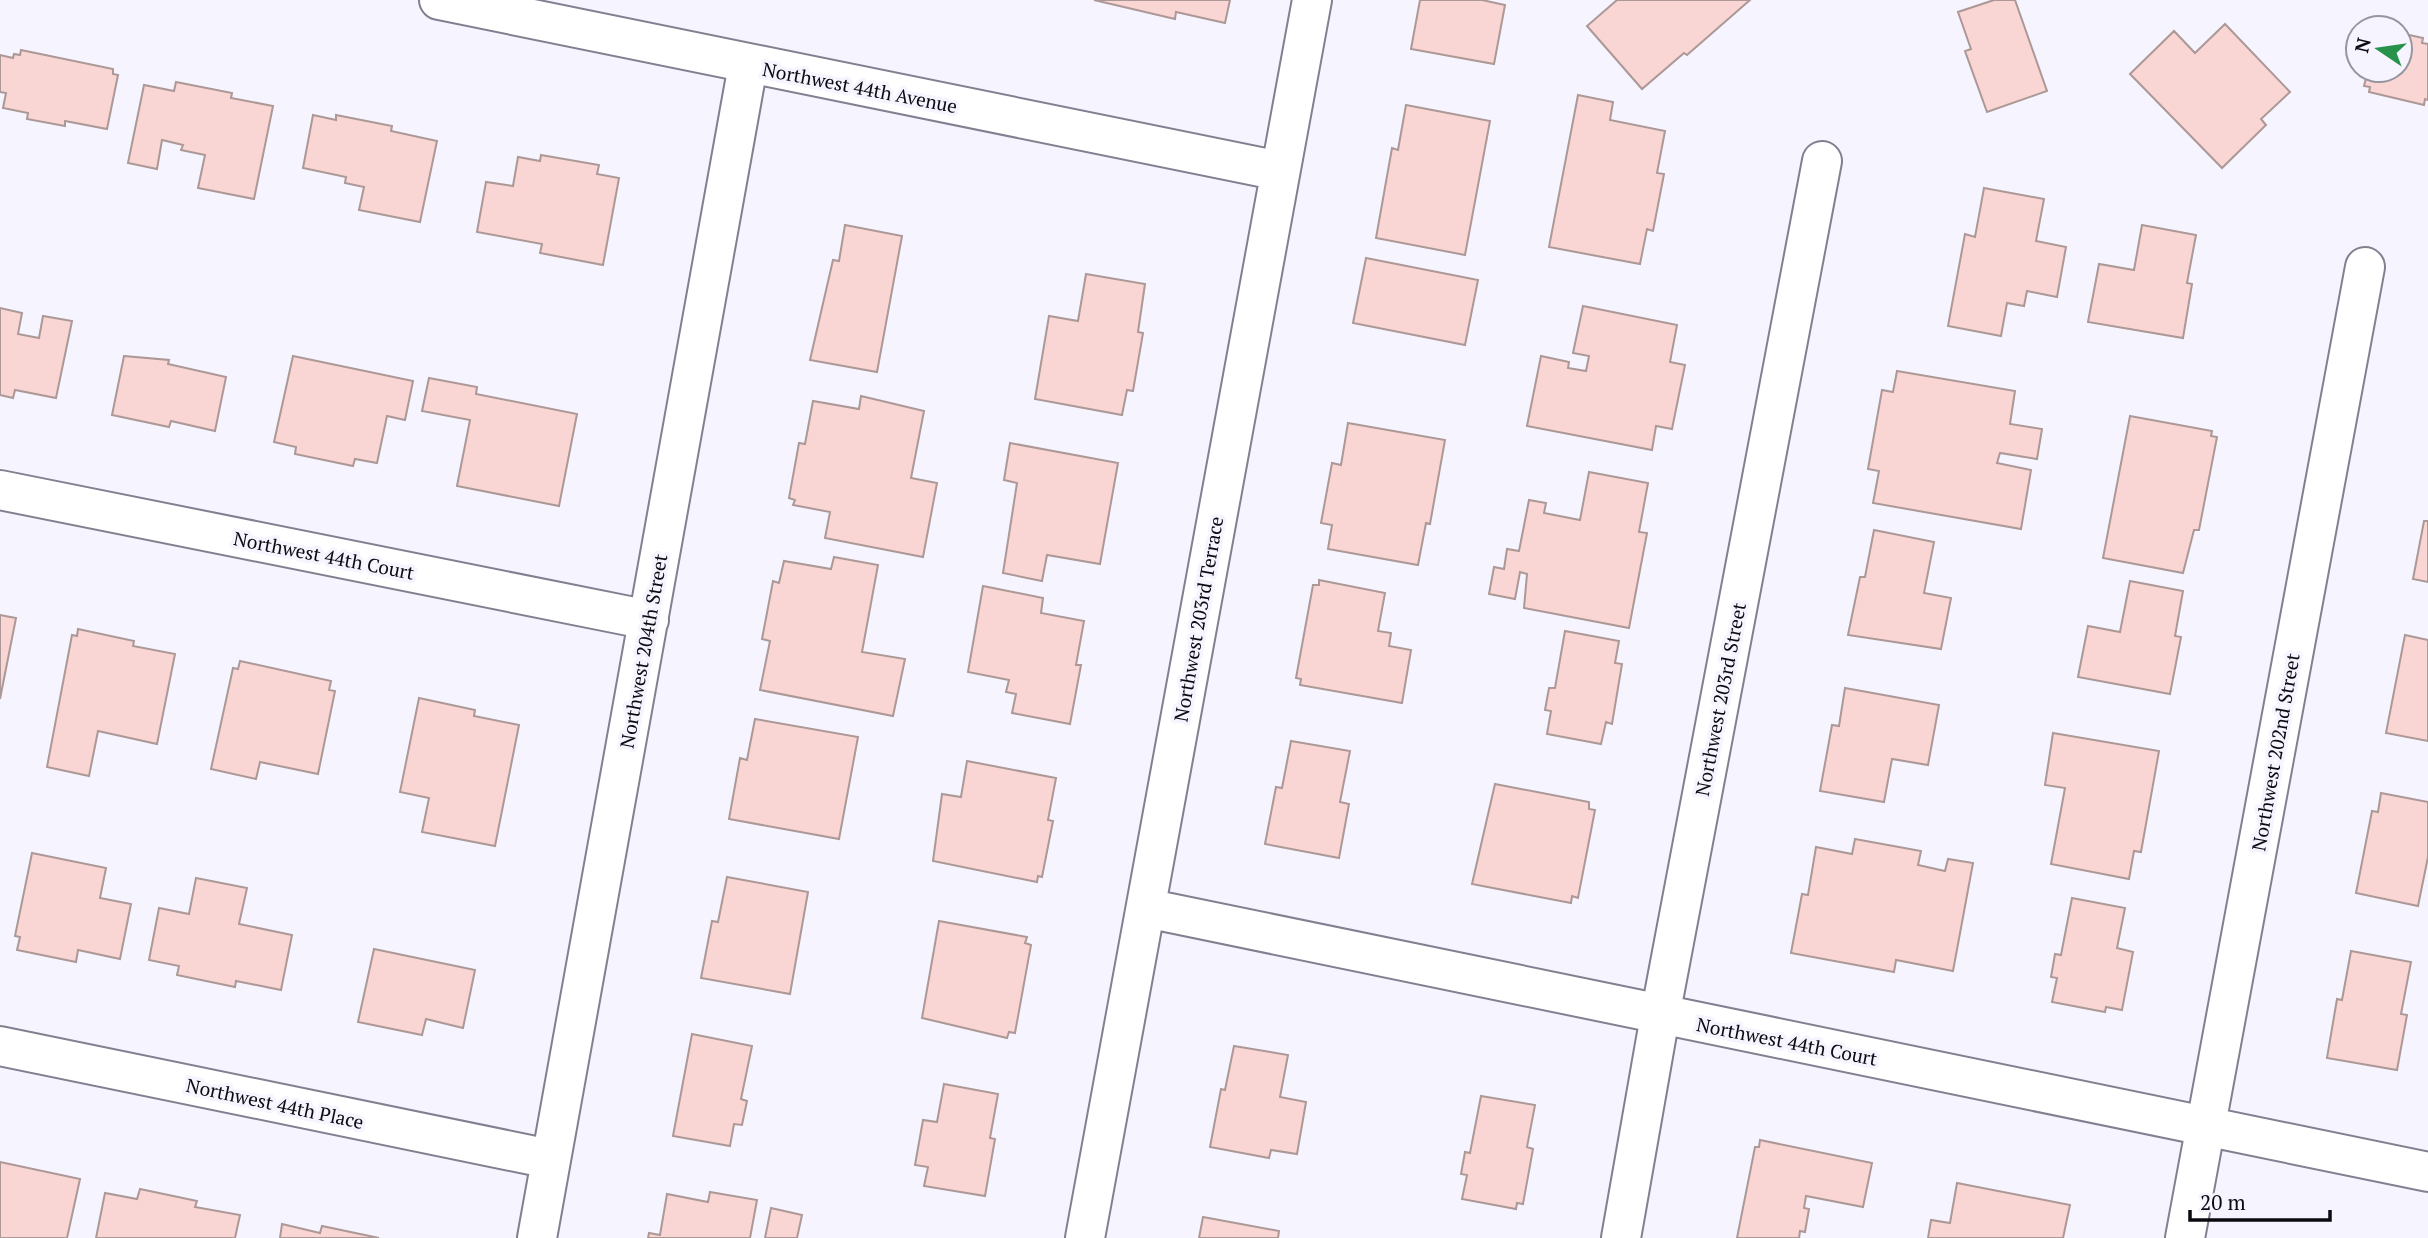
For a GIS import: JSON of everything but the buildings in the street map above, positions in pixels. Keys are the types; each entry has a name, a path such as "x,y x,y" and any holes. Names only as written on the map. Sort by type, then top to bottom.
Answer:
{"street":[{"name":"Northwest 44th Avenue","path":"439,0 748,65 1280,171"},
{"name":"Northwest 203rd Terrace","path":"1086,1238 1312,0"},
{"name":"Northwest 204th Street","path":"537,1238 748,65"},
{"name":"Northwest 203rd Street","path":"1621,1238 1660,1016 1822,161"},
{"name":"Northwest 202nd Street","path":"2185,1238 2365,267"},
{"name":"Northwest 44th Court","path":"0,490 649,620"},
{"name":"Northwest 44th Court","path":"1146,908 1660,1016 2428,1172"},
{"name":"Northwest 44th Place","path":"0,1046 551,1159"}]}
